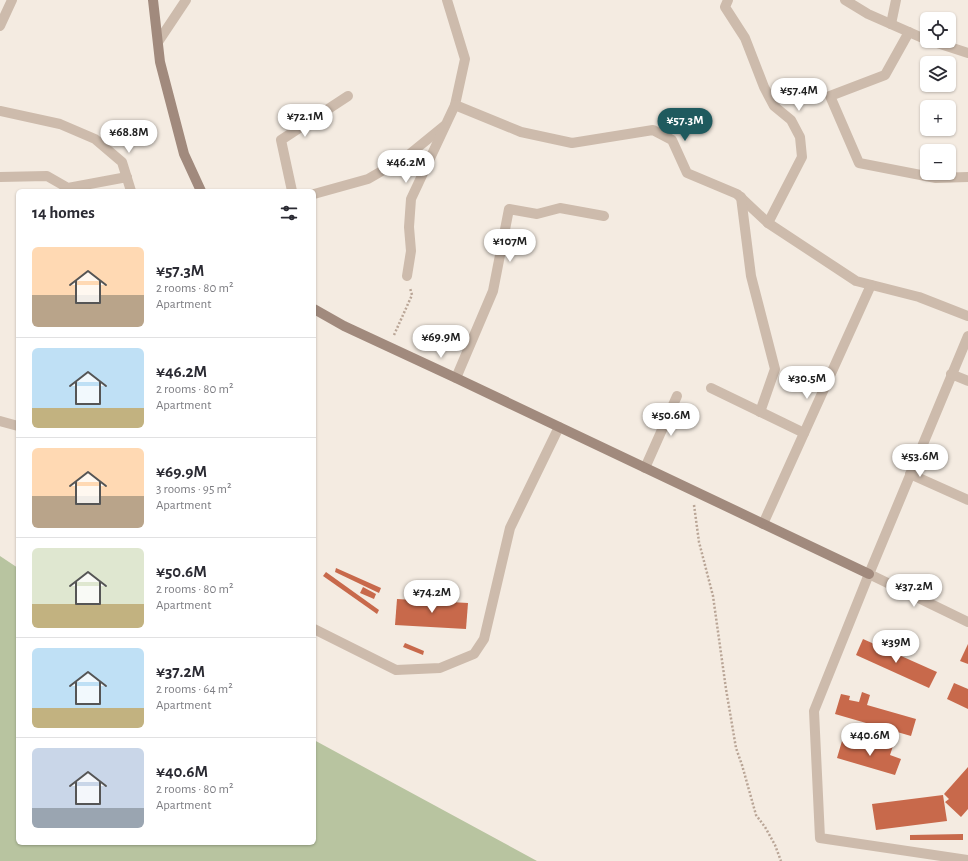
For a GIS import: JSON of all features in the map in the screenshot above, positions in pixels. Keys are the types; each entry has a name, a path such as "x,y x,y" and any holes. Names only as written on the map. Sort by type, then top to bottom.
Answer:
{"street":[{"path":"0,26 12,0"},
{"path":"153,0 160,62 184,154 200,189"},
{"path":"158,42 186,0"},
{"path":"407,276 411,251 409,227 411,199 455,105 465,59 447,0"},
{"path":"728,0 725,6 745,38 764,88 774,106 791,120 800,137 802,157 768,223"},
{"path":"845,0 868,14 920,37"},
{"path":"891,24 896,0"},
{"path":"909,32 885,75 830,96 859,163 936,178 968,177"},
{"path":"953,48 968,53"},
{"path":"292,189 281,140 348,96"},
{"path":"455,105 521,132 572,143 653,130 672,140 687,173 738,194 768,223 856,281 919,297 968,316"},
{"path":"0,111 60,124 95,139 122,162 130,189"},
{"path":"316,193 368,179 406,157 446,125"},
{"path":"0,177 47,176 68,188 127,177"},
{"path":"741,197 751,276 775,369 760,412"},
{"path":"456,378 493,290 509,209 536,214 560,208 604,216"},
{"path":"763,524 871,285"},
{"path":"316,310 344,326 968,622"},
{"path":"968,336 869,574 814,712 820,838 968,860"},
{"path":"951,374 968,381"},
{"path":"711,388 804,433"},
{"path":"645,468 677,396"},
{"path":"0,421 16,425"},
{"path":"316,630 396,670 440,668 474,654 484,639 510,528 559,427"},
{"path":"910,474 968,500"}],"path":[{"path":"389,347 412,295 407,276"},
{"path":"692,491 699,542 713,596 736,748 756,815 775,845 781,861"}],"green space":[{"path":"0,556 16,567 16,845 316,845 316,741 537,861 0,861"}],"building":[{"path":"336,568 381,588 379,593 335,572"},
{"path":"326,572 379,610 377,614 323,576"},
{"path":"363,587 376,594 374,599 360,593"},
{"path":"397,599 468,603 466,629 395,625"},
{"path":"863,639 937,672 929,688 856,655"},
{"path":"405,643 424,651 423,655 403,647"},
{"path":"968,644 968,664 960,661"},
{"path":"954,683 968,689 968,709 947,699"},
{"path":"862,692 870,695 867,705 916,719 911,736 835,714 841,694 850,696 849,700 859,702"},
{"path":"842,741 870,749 872,745 882,748 884,743 893,746 890,755 901,759 895,775 837,758"},
{"path":"968,767 968,809 961,817 945,802 949,799 944,794"},
{"path":"943,795 947,821 876,830 872,804"},
{"path":"963,834 963,840 910,840 910,835"}]}
